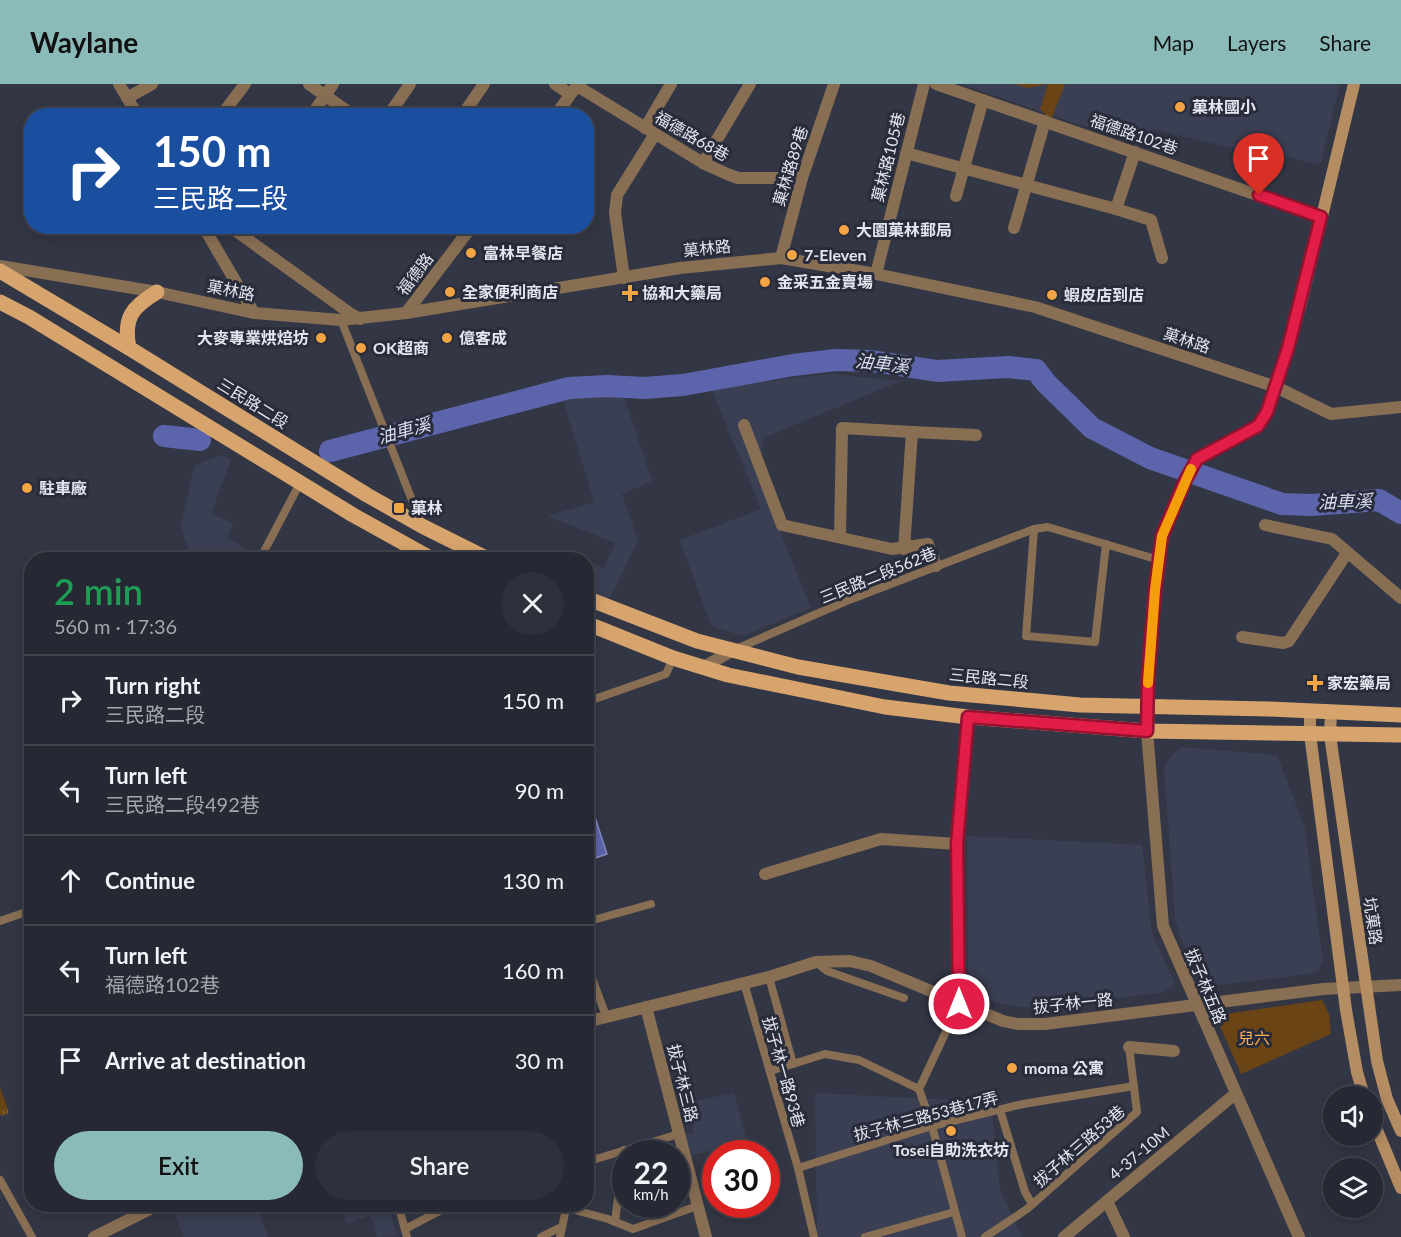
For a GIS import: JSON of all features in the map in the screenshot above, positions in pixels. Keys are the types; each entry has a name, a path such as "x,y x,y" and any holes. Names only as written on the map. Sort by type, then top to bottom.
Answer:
{"main road":[{"name":"三民路二段","path":"0,271 368,495 474,552"},
{"path":"129,348 126,332 129,319 139,303 157,292"},
{"path":"0,302 29,317 353,515 420,552"},
{"name":"三民路二段","path":"594,601 697,641 798,666 949,693 1080,705 1401,715"},
{"path":"594,626 673,658 728,675 885,707 968,717 1147,731 1401,735"}],"street":[{"path":"119,84 133,108"},
{"path":"127,98 152,84"},
{"path":"227,108 245,84"},
{"path":"309,84 343,108"},
{"path":"316,108 333,84"},
{"path":"394,108 410,84"},
{"path":"468,108 484,84"},
{"name":"福德路68巷","path":"555,84 575,88 703,163 738,178 802,178"},
{"path":"624,278 615,213 617,195 650,131 670,84"},
{"path":"703,163 750,84"},
{"name":"菓林路89巷","path":"781,258 802,178 834,84"},
{"name":"菓林路105巷","path":"876,274 924,84"},
{"name":"福德路102巷","path":"936,84 1321,217"},
{"path":"1147,731 1147,707 1162,536 1185,481 1197,459 1258,426 1267,412 1292,337 1354,84"},
{"path":"561,108 575,88"},
{"path":"957,196 983,100"},
{"path":"1014,228 1044,121"},
{"path":"1116,209 1135,152"},
{"path":"906,153 1151,220 1162,258"},
{"path":"208,234 254,312"},
{"path":"240,234 361,319"},
{"name":"福德路","path":"406,313 466,234"},
{"name":"菓林路","path":"0,266 157,292 254,312 340,320 406,313 680,268 781,258 876,274 1035,307 1276,387 1331,414 1401,407"},
{"path":"744,425 782,525 892,549 928,544 936,566"},
{"path":"840,537 842,428 976,435"},
{"path":"904,549 912,432"},
{"path":"1265,525 1332,539 1401,598"},
{"path":"1242,637 1283,643 1289,640 1347,553"},
{"path":"704,667 733,650"},
{"path":"1310,711 1310,734 1344,988 1355,1061 1361,1086"},
{"name":"坑菓路","path":"1331,712 1330,735 1365,986 1381,1082 1401,1131"},
{"path":"959,1004 957,844 968,717"},
{"name":"拔子林五路","path":"1147,731 1162,926 1299,1237"},
{"path":"765,874 881,839 957,844"},
{"name":"拔子林一路","path":"594,1020 769,977 816,962 850,961 871,966 959,1004 1017,1024 1036,1024 1323,989 1401,986"},
{"name":"拔子林三路","path":"646,1007 706,1237"},
{"path":"1129,1047 1173,1051"},
{"name":"4-37-10M","path":"1064,1237 1235,1094"},
{"path":"1383,1145 1401,1188"},
{"path":"1107,1201 1124,1237"},
{"path":"94,1237 144,1212"}],"lane":[{"path":"340,320 422,526"},
{"path":"264,552 300,483"},
{"path":"1106,544 1095,642 1026,636 1034,529 1048,527 1106,544 1159,560"},
{"name":"三民路二段562巷","path":"733,650 844,602 1034,529"},
{"path":"594,699 666,674 673,658"},
{"path":"594,920 651,904"},
{"path":"0,921 24,913"},
{"path":"816,962 827,971 904,998"},
{"path":"769,977 793,1064"},
{"name":"拔子林一路93巷","path":"744,983 798,1168"},
{"path":"594,984 606,1016"},
{"path":"959,1004 919,1089 932,1126 962,1237"},
{"name":"拔子林三路53巷","path":"985,1237 1032,1204 1137,1112 1129,1047"},
{"path":"770,1071 825,1054 859,1060 919,1089"},
{"name":"拔子林三路53巷17弄","path":"798,1168 932,1126 1023,1104 1134,1086"},
{"path":"1000,1110 1025,1192 1032,1204"},
{"path":"658,1140 679,1134"},
{"path":"594,1159 612,1154"},
{"path":"798,1168 814,1237"},
{"path":"0,1180 32,1237"},
{"path":"585,1212 633,1229 697,1206"},
{"path":"400,1212 406,1233 440,1212"},
{"path":"560,1237 565,1212"},
{"path":"865,1237 881,1235 954,1212"},
{"path":"615,1222 616,1218"},
{"path":"541,1237 561,1227"}],"shaded area":[{"name":"菓林國小","path":"961,84 1340,84 1320,165 1284,156 1282,165 1260,160 1260,155 1153,129 1133,143"},
{"path":"831,374 901,381 763,438 760,481 811,608 742,636 711,626 680,540 761,509 712,390"},
{"path":"587,395 623,395 652,481 622,494 638,540 610,598 594,595 594,564 604,568 615,543 548,516 594,502 563,399"},
{"path":"220,455 231,460 211,513 233,524 227,538 253,552 189,552 181,527 194,466"},
{"path":"1182,747 1277,755 1305,828 1323,962 1318,971 1310,974 1211,986 1207,986 1200,980 1181,939 1175,918 1164,768 1170,757"},
{"path":"967,836 1142,845 1152,933 1174,982 1173,986 1164,992 1043,1008 1018,1007 993,1002 976,994 968,986"},
{"path":"734,1093 747,1140 702,1140 702,1153 691,1156 690,1140 681,1140 680,1137 694,1132 688,1102"},
{"path":"815,1093 991,1102 1000,1190 1022,1237 817,1237"},
{"path":"174,1212 259,1212 268,1237 184,1237"},
{"path":"342,1212 390,1212 397,1236 377,1237 373,1221 369,1216 347,1224"}],"green space":[{"path":"1013,84 1048,84 1028,88"},
{"path":"1048,84 1065,84 1051,120 1040,109"},
{"name":"兒六","path":"1322,1000 1329,1014 1331,1034 1241,1074 1219,1024 1225,1014"},
{"path":"0,1087 9,1113 2,1116 0,1114"}],"water":[{"path":"594,814 607,854 594,859"}],"waterway":[{"name":"油車溪","path":"330,451 569,388 607,386 644,388 683,385 793,365 836,360 872,361 937,371 1008,367 1036,370 1046,383 1092,428 1150,458 1282,504 1311,505 1379,500 1401,513"},
{"path":"164,436 200,440"}],"slow traffic":[{"path":"1148,683 1155,590 1162,536 1191,469"}],"place":[{"name":"菓林國小","path":"1180,107"},
{"name":"大園菓林郵局","path":"844,230"},
{"name":"富林早餐店","path":"471,253"},
{"name":"7-Eleven","path":"792,255"},
{"name":"金采五金賣場","path":"765,282"},
{"name":"全家便利商店","path":"450,292"},
{"name":"協和大藥局","path":"630,293"},
{"name":"蝦皮店到店","path":"1052,295"},
{"name":"大麥專業烘焙坊","path":"321,338"},
{"name":"億客成","path":"447,338"},
{"name":"OK超商","path":"361,348"},
{"name":"駐車廠","path":"27,488"},
{"name":"菓林","path":"399,508"},
{"name":"家宏藥局","path":"1315,683"},
{"name":"moma 公寓","path":"1012,1068"},
{"name":"Tosei自助洗衣坊","path":"951,1131"}],"route":[{"path":"959,1004 957,844 968,717 1147,731 1148,678 1162,536 1175,503 1197,459 1258,426 1267,412 1288,348 1321,217 1259,195"}]}
